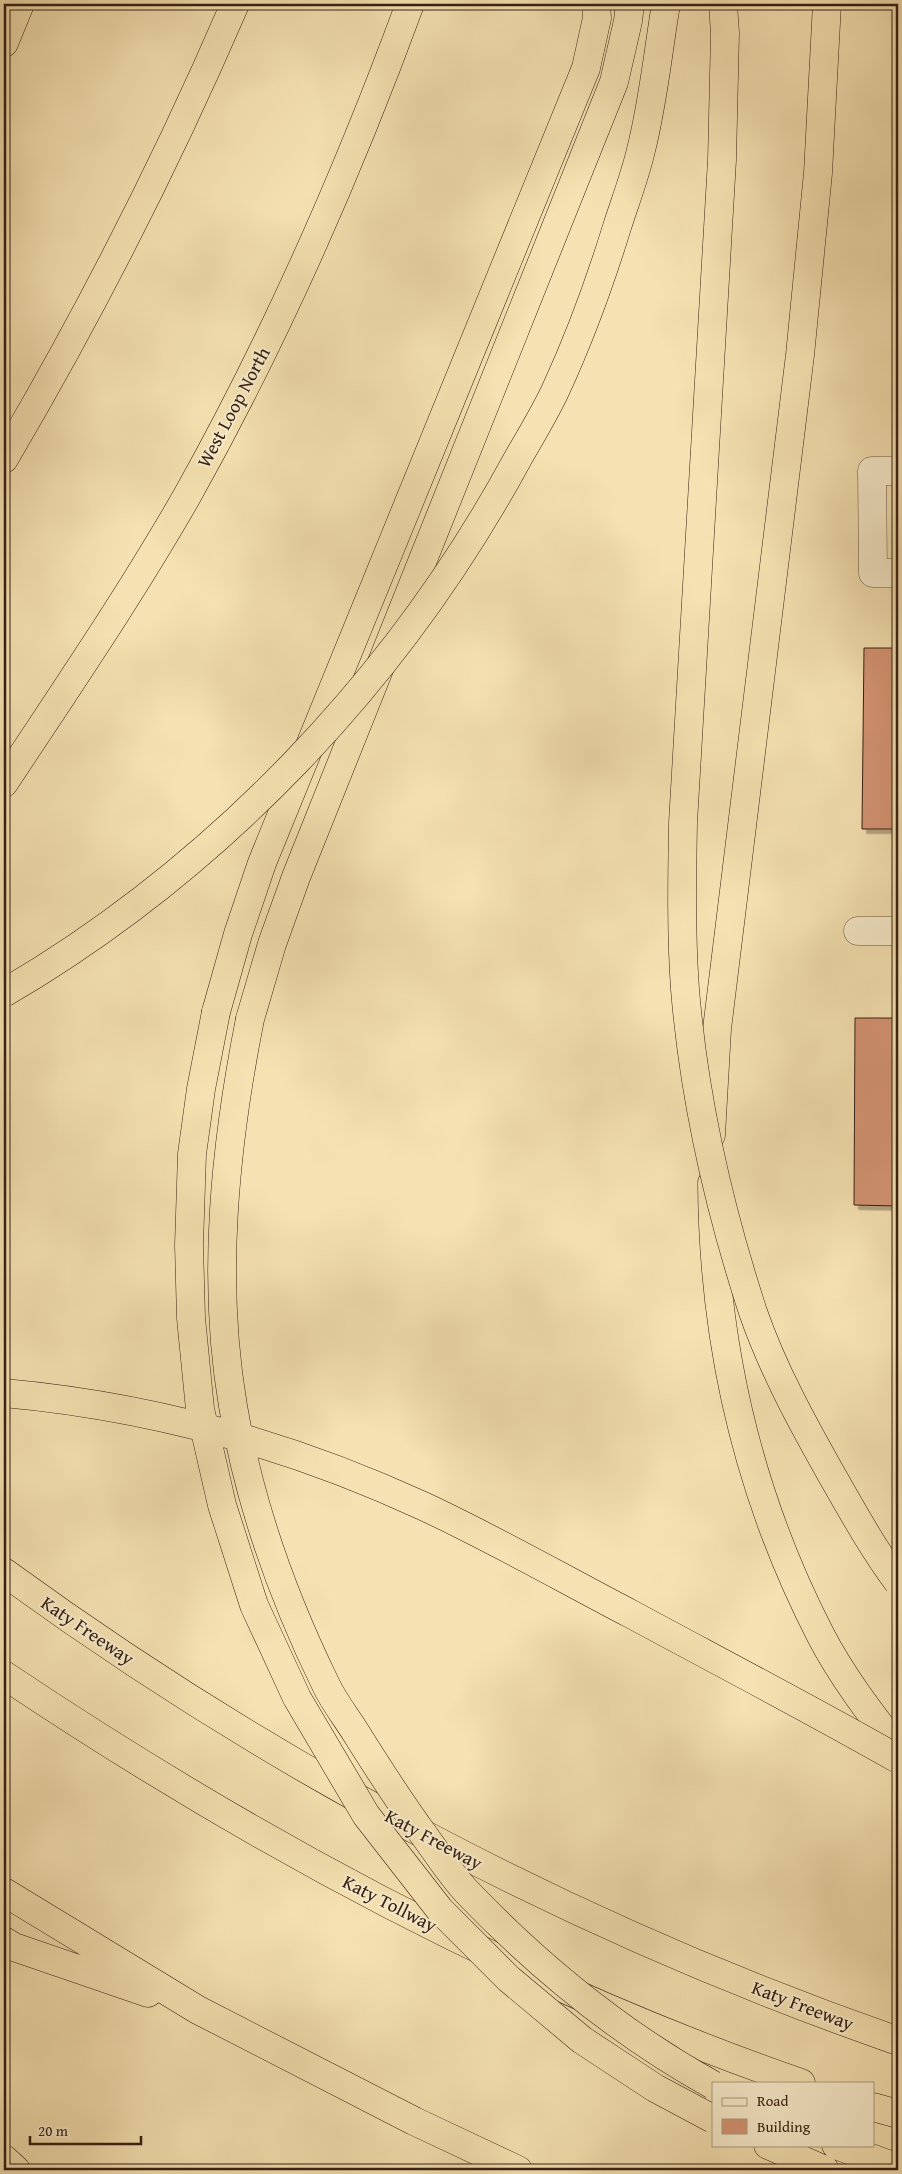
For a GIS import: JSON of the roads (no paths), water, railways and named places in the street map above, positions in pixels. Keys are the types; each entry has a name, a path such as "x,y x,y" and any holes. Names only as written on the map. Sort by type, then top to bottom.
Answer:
{"highway":[{"path":"4,43 20,4"},
{"path":"4,459 66,354 134,224 200,85 235,4"},
{"name":"West Loop North","path":"4,783 95,646 186,497 256,368 324,221 410,4"},
{"path":"596,4 597,18 586,68 262,863 238,934 216,1012 201,1089 192,1154 191,1318 200,1408 222,1506 254,1606 297,1698 366,1815 440,1910 509,1979 582,2040 655,2088 712,2118"},
{"path":"630,4 614,82 296,877 272,944 250,1019 235,1096 227,1159 223,1245 223,1317 233,1405 254,1502 286,1596 327,1688 396,1797 465,1890 535,1957 605,2015 672,2062 712,2084"},
{"path":"4,993 115,922 195,856 274,785 345,711 411,629 453,569 502,487 555,390 600,280 641,150 666,4"},
{"path":"723,4 725,33 722,160 683,823 682,920 686,989 694,1064 705,1131 720,1196 754,1314 782,1380 817,1449 850,1507 898,1582"},
{"path":"827,4 818,173 800,355 717,1030 711,1123 712,1220 718,1308 732,1390 753,1473 787,1562 820,1635 863,1704 898,1749"},
{"path":"4,1393 104,1406 178,1422 301,1457 362,1480 423,1506 510,1550 898,1759"},
{"name":"Katy Freeway","path":"4,1572 202,1707 389,1816 560,1904 804,2007 898,2041"},
{"name":"Katy Tollway","path":"4,1675 174,1785 420,1920 564,1988 709,2051 797,2082"},
{"path":"4,1892 198,2010 414,2121 518,2170"},
{"path":"4,1940 14,1947 198,2010"},
{"path":"874,2107 898,2114"},
{"path":"770,2146 824,2170"},
{"path":"839,2146 898,2168"},
{"path":"4,2159 16,2170"}],"lane":[{"path":"898,471 872,471 873,573 898,573"},
{"path":"858,931 898,931"}]}
